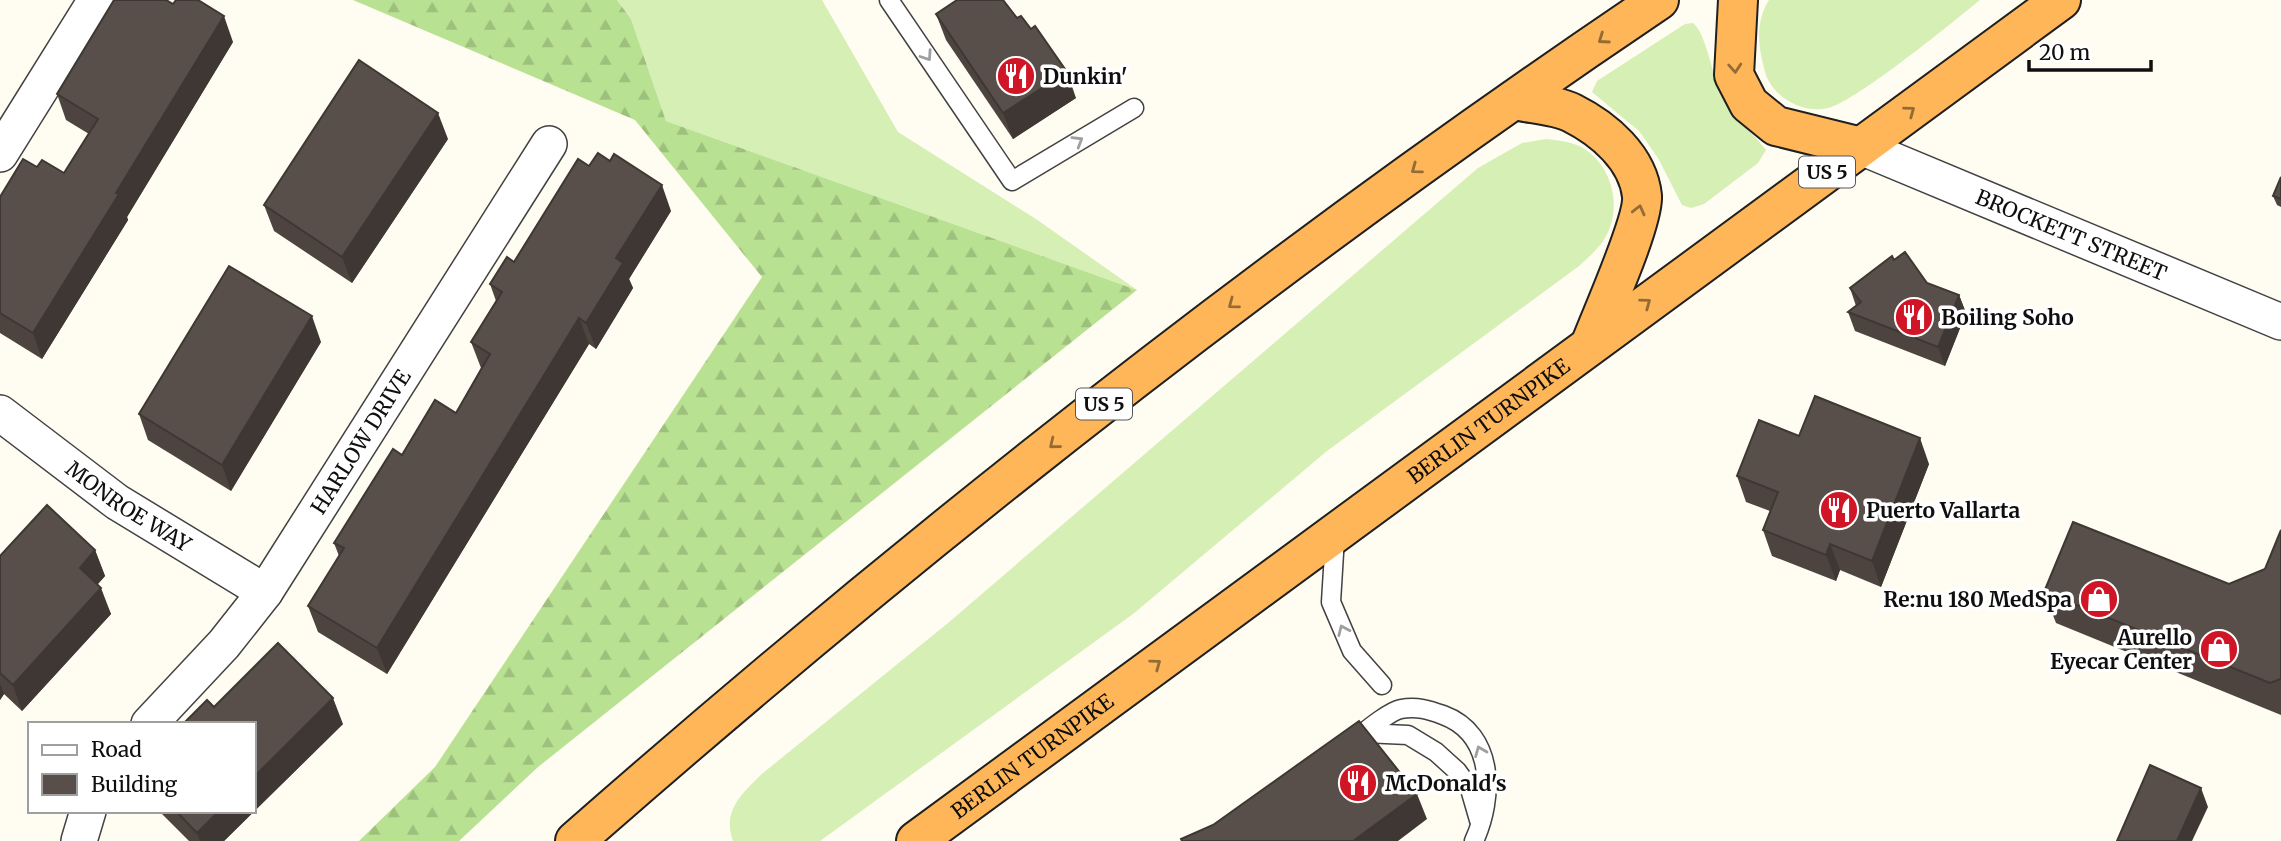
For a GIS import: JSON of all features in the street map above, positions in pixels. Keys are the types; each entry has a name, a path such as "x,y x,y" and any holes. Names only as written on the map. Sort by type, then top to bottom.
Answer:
{"highway":[{"name":"US 5","path":"575,841 767,676 1068,432 1312,244 1659,0"},
{"path":"1738,0 1734,75 1749,104 1776,126 1861,147"},
{"name":"BERLIN TURNPIKE","path":"916,841 2061,0"},
{"path":"1514,100 1571,112 1603,132 1631,161 1642,197 1632,237 1591,343"}],"street":[{"path":"0,154 96,0"},
{"name":"HARLOW DRIVE","path":"151,722 223,644 265,592 549,144"},
{"name":"BROCKETT STREET","path":"1861,147 2281,322"},
{"name":"MONROE WAY","path":"0,413 117,502 265,592"},
{"path":"79,841 87,813"}],"lane":[{"path":"889,0 1012,181 1134,108"},
{"path":"1335,532 1331,602 1352,651 1382,685"},
{"path":"1332,757 1398,709 1422,707 1452,719 1474,737 1484,753 1486,788 1477,834"},
{"path":"1364,733 1408,735 1436,752 1457,771 1471,789 1477,834"}],"green space":[{"path":"353,0 617,0 631,19 666,121 1137,290 538,767 459,841 359,841 435,767 762,277 635,120"},
{"path":"617,0 822,0 898,132 1036,219 1137,290 666,121 631,19"},
{"path":"1769,0 1980,0 1859,92 1841,103 1818,109 1790,102 1774,89 1769,81 1759,35 1761,17"},
{"path":"1693,23 1706,47 1723,99 1766,150 1758,163 1704,204 1691,208 1682,205 1658,158 1639,131 1592,92 1597,81 1685,24"},
{"path":"1546,139 1571,143 1596,158 1604,169 1613,193 1614,206 1608,232 1599,246 1579,266 1327,451 1133,614 820,841 733,841 730,830 732,812 741,795 763,773 948,623 1478,168 1522,143"}],"building":[{"path":"114,0 166,0 173,4 176,0 198,0 224,16 33,333 0,313 0,197 23,159 37,167 42,160 64,173 98,119 57,94"},
{"name":"Dunkin'","path":"957,0 1003,0 1017,18 1021,16 1031,29 1035,26 1067,72 1003,113 936,14"},
{"path":"359,60 438,113 342,257 264,205"},
{"path":"598,153 610,161 614,154 662,185 616,258 623,263 586,323 579,318 377,648 308,606 344,548 334,543 393,449 402,455 435,400 456,413 490,354 471,342 502,292 490,284 507,257 514,262 578,159 589,166"},
{"path":"2281,177 2281,199 2273,196"},
{"name":"Boiling Soho","path":"1905,252 1927,283 1959,295 1938,347 1848,312 1861,302 1850,288 1892,256 1894,260"},
{"path":"229,266 312,316 222,465 139,414"},
{"name":"Puerto Vallarta","path":"1815,396 1920,438 1872,561 1830,544 1826,555 1763,530 1778,492 1737,476 1759,420 1799,436"},
{"path":"47,505 95,550 80,568 101,588 13,685 0,673 0,556"},
{"path":"2073,522 2229,584 2265,569 2281,530 2281,679 2270,683 2044,592"},
{"path":"278,643 333,698 256,775 256,722 185,722 207,700 214,707"},
{"path":"1359,721 1417,794 1353,841 1182,841 1181,839 1213,825"},
{"path":"2150,765 2201,788 2177,841 2117,841"},
{"path":"178,813 217,813 197,833"}],"place":[{"name":"Dunkin'","path":"1016,76"},
{"name":"Boiling Soho","path":"1914,317"},
{"name":"Puerto Vallarta","path":"1839,510"},
{"name":"Re:nu 180 MedSpa","path":"2099,599"},
{"name":"Aurello Eyecar Center","path":"2219,649"},
{"name":"McDonald's","path":"1358,783"}]}
